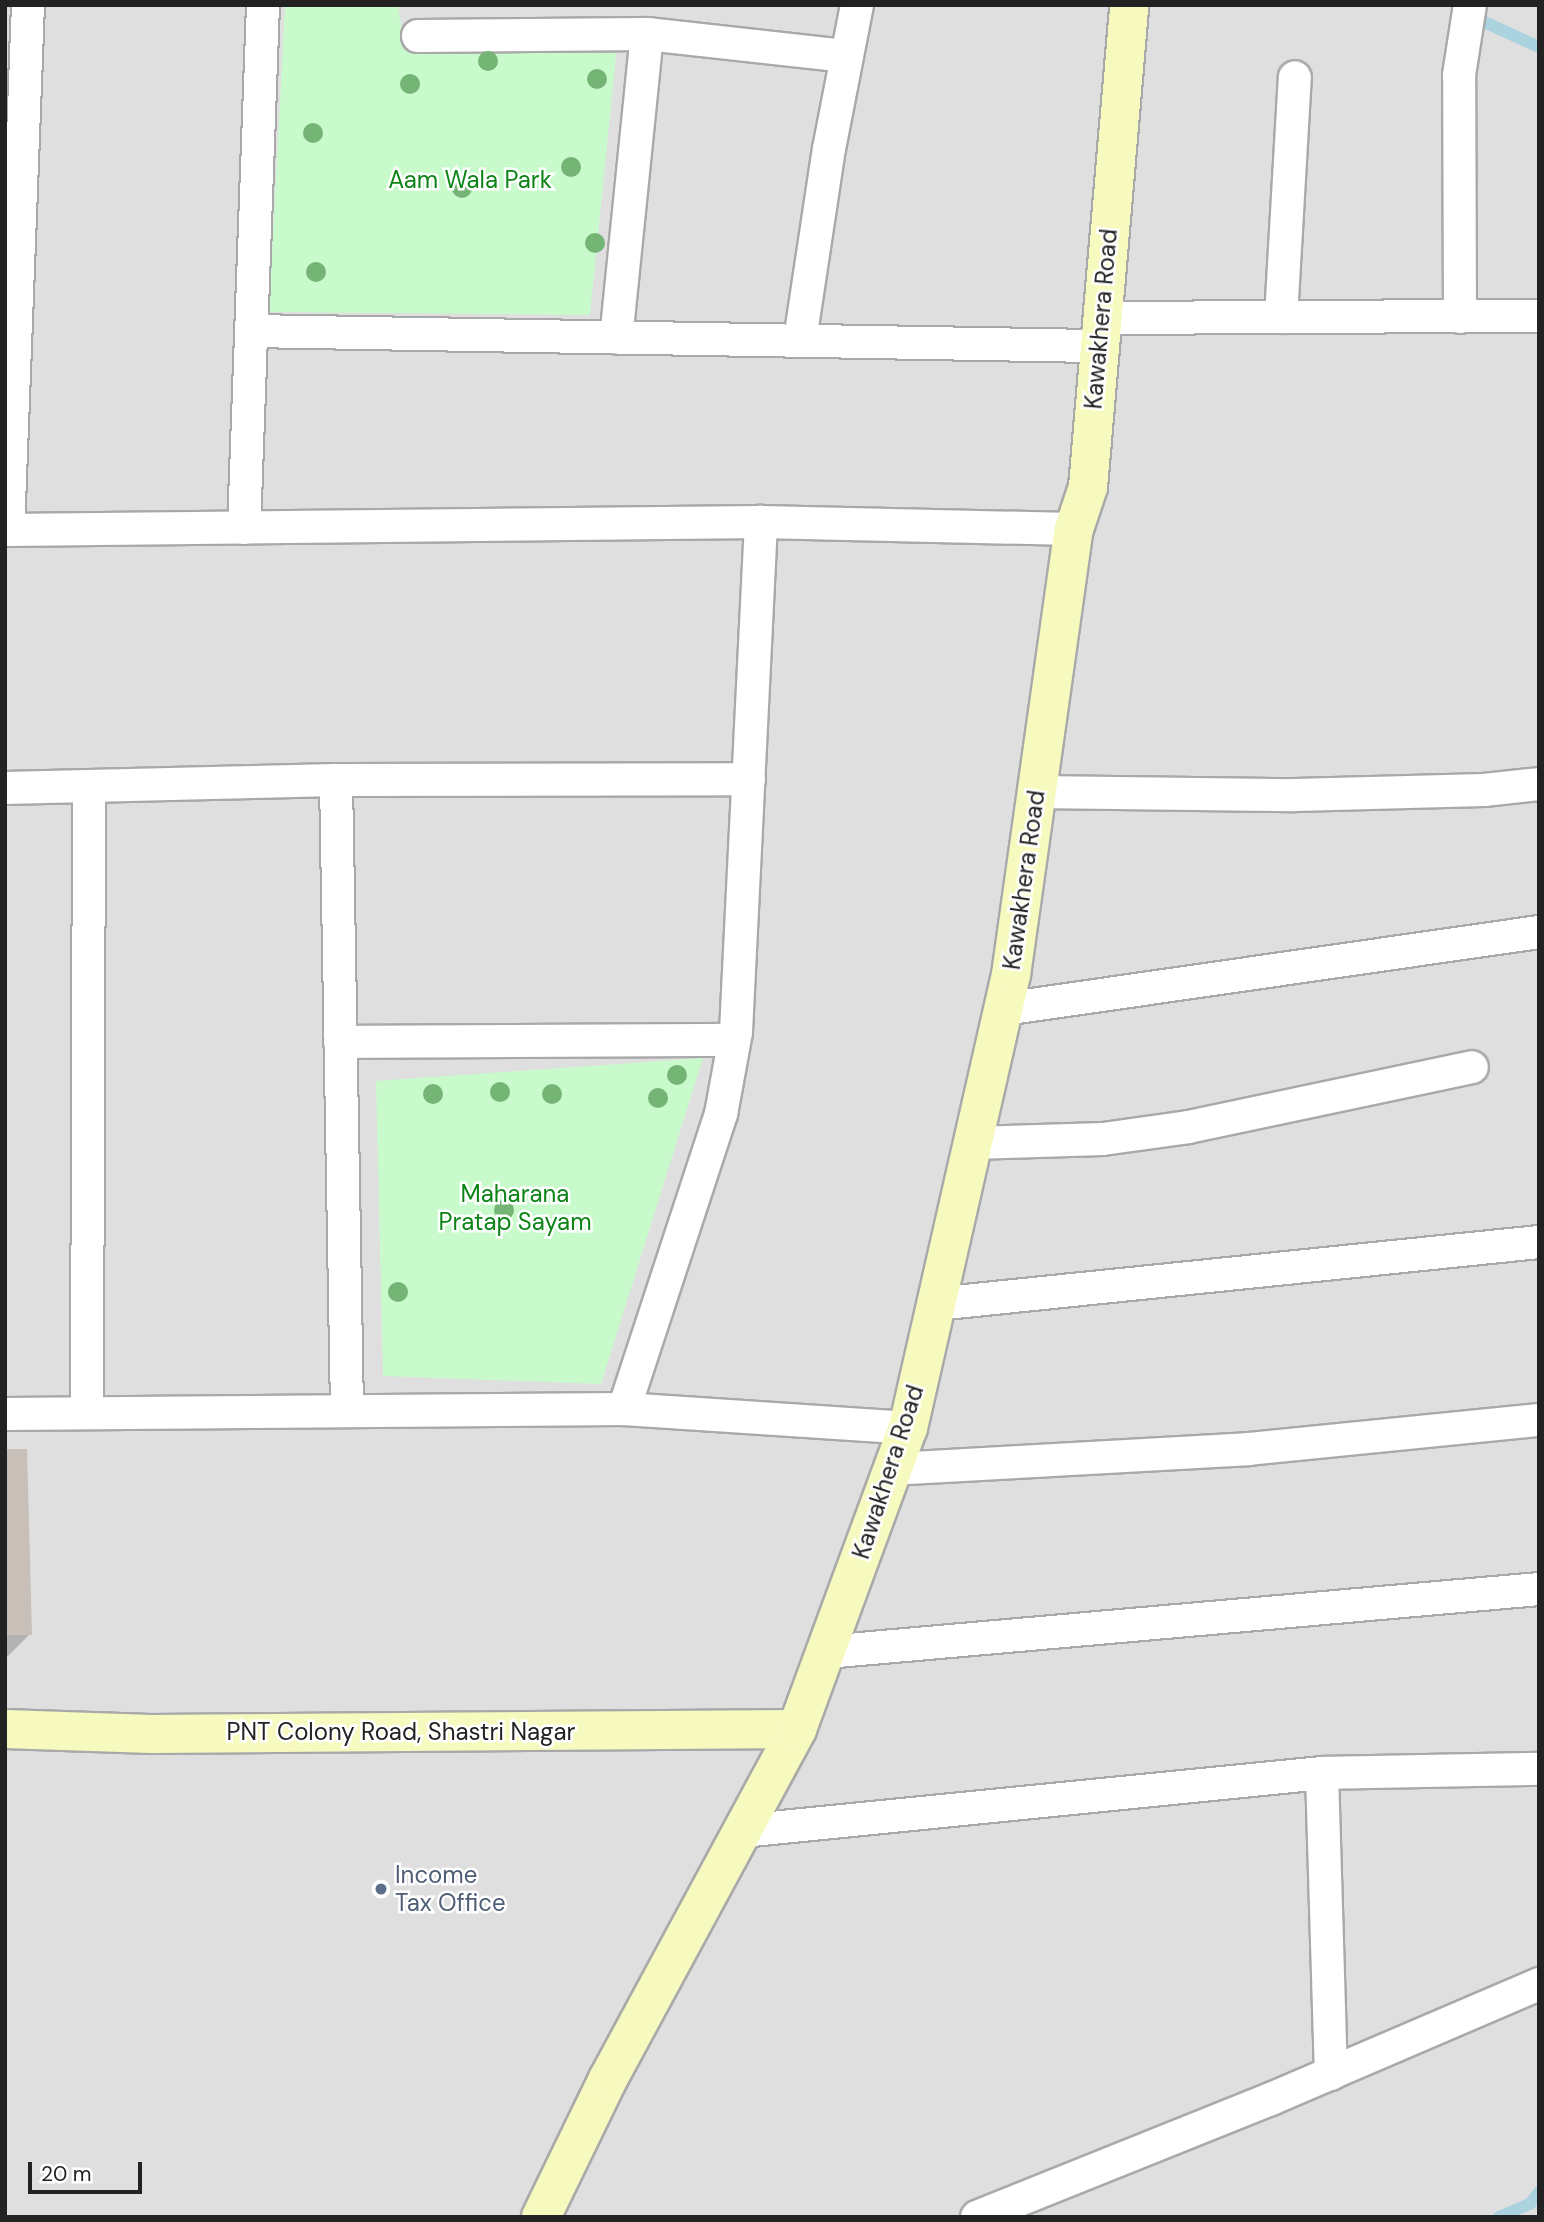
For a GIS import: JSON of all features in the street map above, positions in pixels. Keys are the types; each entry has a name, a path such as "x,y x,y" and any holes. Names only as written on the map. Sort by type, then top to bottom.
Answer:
{"street":[{"path":"28,5 13,278 6,530 761,522 1073,529"},
{"path":"244,528 262,5"},
{"path":"800,340 857,5"},
{"name":"Kawakhera Road","path":"541,2217 608,2079 797,1729 908,1428 1004,1009 1073,529 1088,486 1099,332 1129,5"},
{"path":"1460,317 1459,75 1468,15"},
{"path":"616,337 647,34"},
{"path":"418,36 647,34 847,56"},
{"path":"1281,317 1295,77"},
{"path":"251,331 800,340 1099,332 1281,317 1539,316"},
{"path":"624,1409 720,1114 734,1040 761,522"},
{"path":"5,788 336,780 749,779"},
{"path":"336,780 347,1408"},
{"path":"1036,792 1295,795 1484,790 1539,784"},
{"path":"87,1411 89,787"},
{"path":"1004,1009 1539,932"},
{"path":"340,1042 734,1040"},
{"path":"973,1143 1103,1139 1188,1127 1472,1067"},
{"path":"936,1304 1539,1242"},
{"path":"5,1415 87,1411 347,1408 624,1409 908,1428"},
{"path":"893,1469 1248,1449 1539,1420"},
{"path":"826,1652 1539,1590"},
{"name":"PNT Colony Road, Shastri Nagar","path":"5,1729 151,1734 797,1729"},
{"path":"743,1831 1322,1773 1539,1769"},
{"path":"1322,1773 1331,2074"},
{"path":"977,2217 1331,2074 1539,1984"}],"shaded area":[{"path":"5,5 1539,5 1539,2217 5,2217"}],"green space":[{"name":"Aam Wala Park","path":"285,5 398,5 405,49 617,46 590,315 269,312"},
{"name":"Maharana Pratap Sayam","path":"703,1058 601,1384 383,1376 376,1081"}],"building":[{"path":"5,1449 27,1449 32,1635 5,1635"}],"waterway":[{"path":"1469,15 1539,47"},
{"path":"1499,2217 1530,2204 1539,2192"}],"place":[{"name":"Income Tax Office","path":"381,1889"}]}
